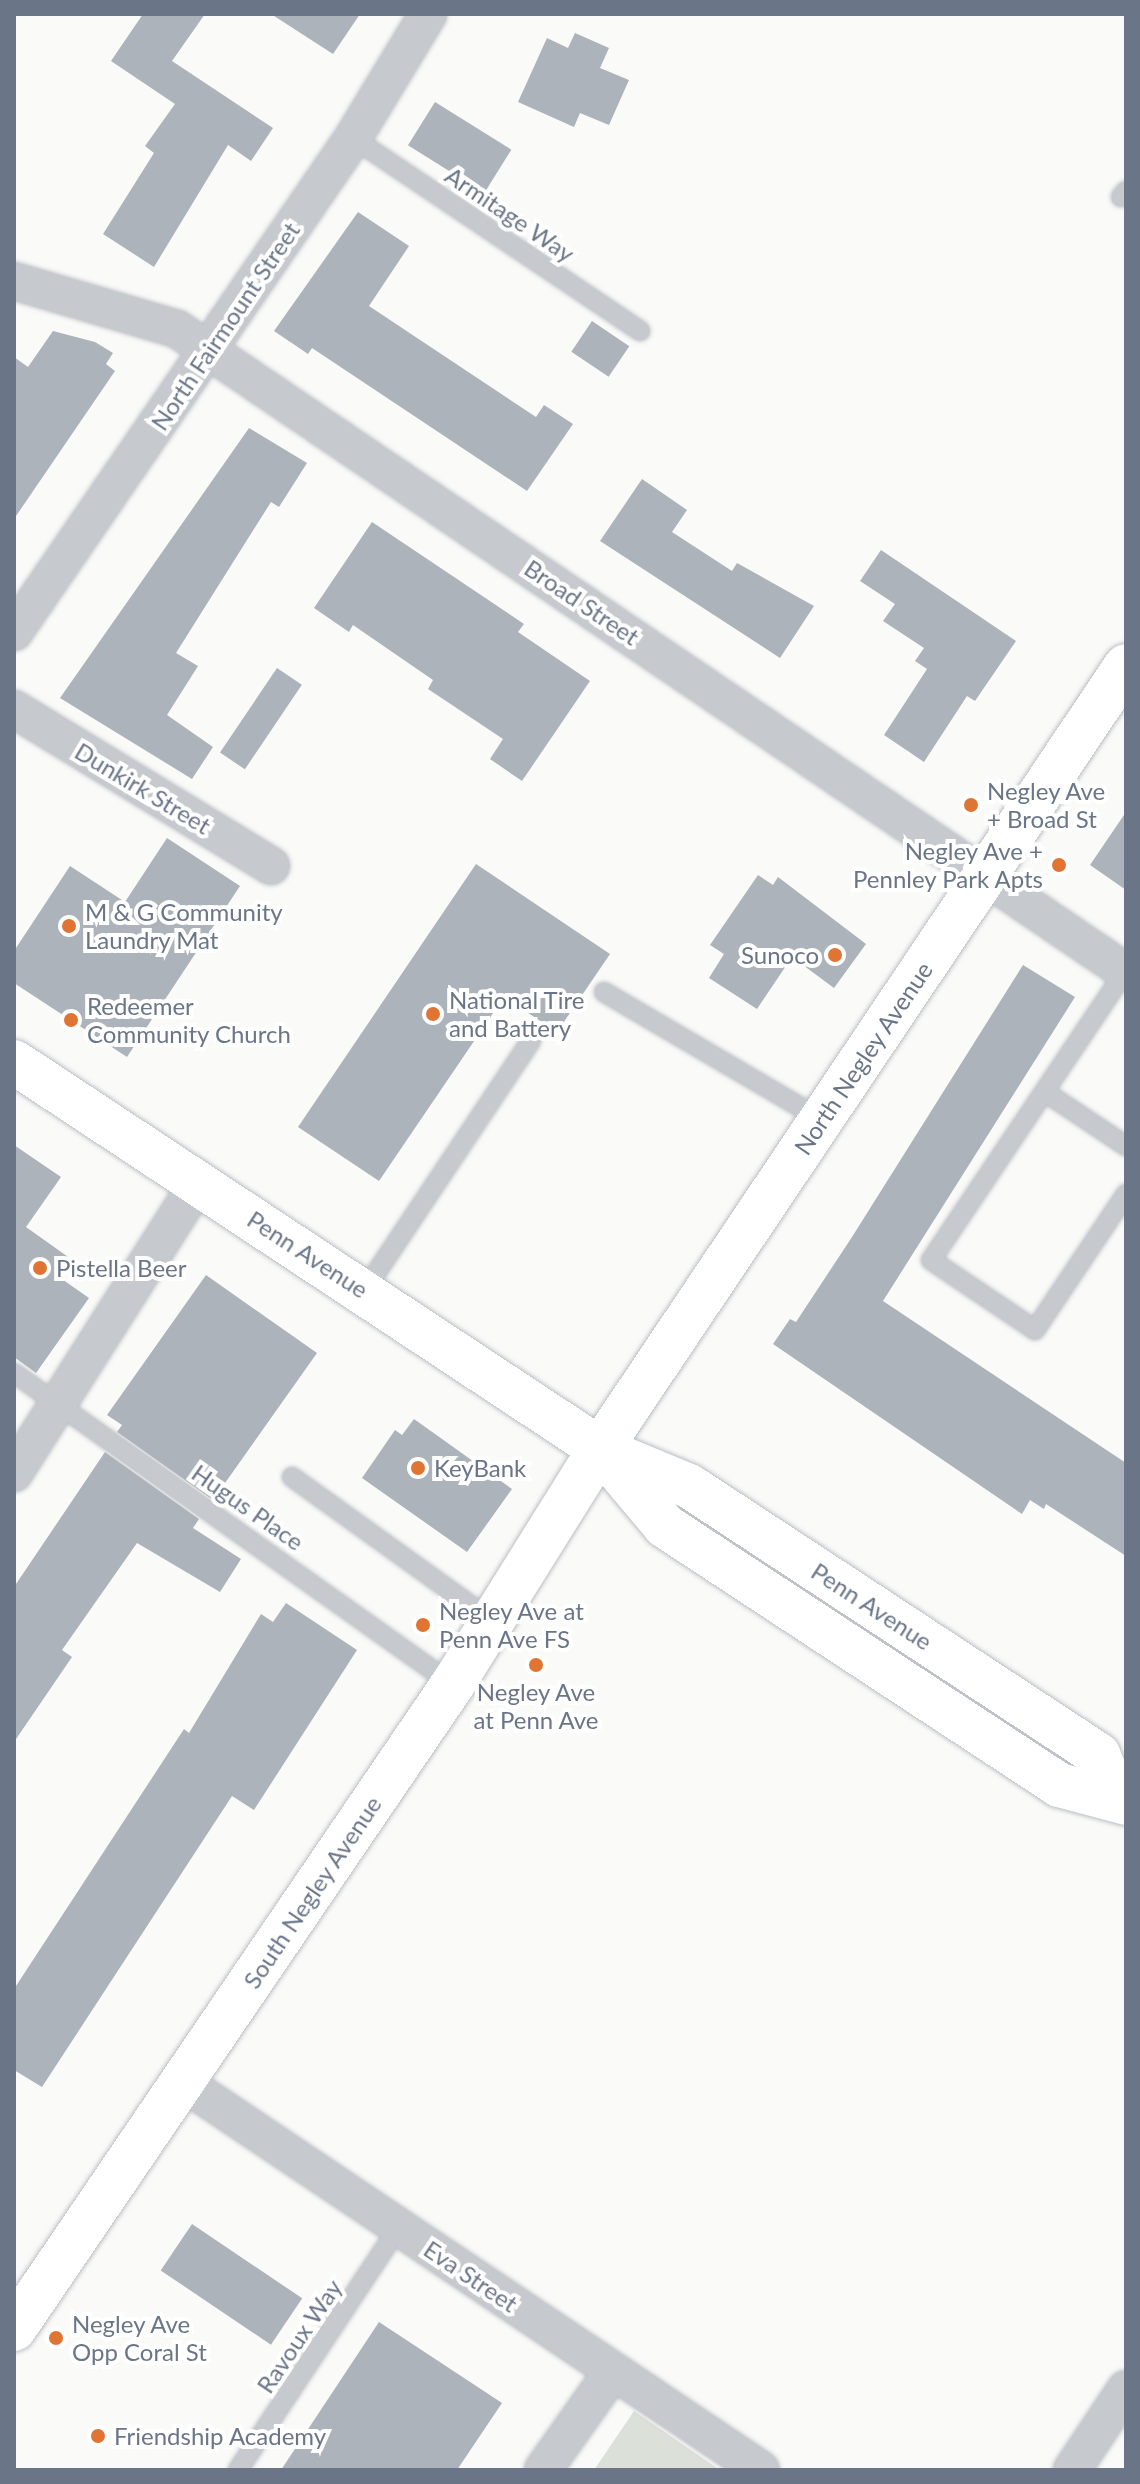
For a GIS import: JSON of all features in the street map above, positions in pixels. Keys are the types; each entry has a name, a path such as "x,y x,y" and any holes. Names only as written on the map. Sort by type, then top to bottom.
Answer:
{"main road":[{"name":"North Negley Avenue","path":"600,1449 1126,666"},
{"name":"Penn Avenue","path":"14,1062 600,1449 665,1526 1059,1785 1121,1799"},
{"name":"South Negley Avenue","path":"14,2329 453,1684 600,1449"}],"street":[{"name":"North Fairmount Street","path":"14,632 353,138 428,14"},
{"name":"Broad Street","path":"14,281 177,329 984,878 1126,971"},
{"name":"Dunkirk Street","path":"14,709 271,866"},
{"path":"14,1473 199,1182"},
{"name":"Eva Street","path":"181,2081 761,2470"},
{"path":"543,2470 613,2371"},
{"path":"1081,2467 1126,2389"}],"lane":[{"name":"Armitage Way","path":"353,138 640,331"},
{"path":"1126,971 931,1260 1035,1330 1126,1194"},
{"path":"604,992 822,1120"},
{"path":"364,1291 531,1041"},
{"path":"1045,1092 1126,1146"},
{"name":"Hugus Place","path":"14,1373 453,1684"},
{"path":"292,1477 494,1622"},
{"name":"Ravoux Way","path":"238,2470 399,2227"}],"shaded area":[{"path":"634,2411 720,2470 594,2470"}],"building":[{"path":"143,14 205,14 172,61 273,128 251,161 228,145 154,267 103,234 154,153 145,146 175,104 111,61"},
{"path":"271,14 360,14 333,54"},
{"path":"575,33 609,48 600,68 629,80 609,125 580,113 574,127 518,102 547,38 568,48"},
{"path":"435,102 511,150 484,193 408,145"},
{"path":"358,212 409,246 369,306 536,417 544,405 573,424 527,491 312,348 308,354 274,331"},
{"path":"592,321 629,346 609,377 571,352"},
{"path":"53,331 95,342 113,353 106,364 115,371 14,519 14,357 28,367"},
{"path":"249,428 307,463 279,507 271,502 176,653 198,666 167,715 213,747 192,779 60,698"},
{"path":"642,479 687,510 672,532 732,571 737,563 814,606 780,658 600,541"},
{"path":"372,522 524,624 518,632 590,681 522,781 490,759 503,739 428,689 433,680 353,625 349,632 314,608"},
{"path":"881,550 1016,641 975,701 967,696 924,762 884,735 927,669 915,661 924,648 883,621 895,604 860,581"},
{"path":"277,668 302,685 245,769 220,753"},
{"path":"1126,812 1126,890 1090,865"},
{"path":"167,838 240,886 127,1057 14,983 14,951 70,866 125,902"},
{"name":"National Tire and Battery","path":"476,864 610,954 557,1032 504,997 379,1181 298,1127"},
{"path":"758,875 773,885 778,877 866,944 834,988 792,957 757,1009 709,978 724,954 710,945"},
{"path":"1023,965 1075,997 883,1301 1126,1463 1126,1556 1046,1504 1044,1509 1030,1500 1022,1514 773,1344 790,1319 796,1322"},
{"name":"Pistella Beer","path":"14,1145 61,1177 26,1227 71,1259 59,1277 89,1298 36,1373 14,1357"},
{"path":"206,1275 317,1353 213,1500 117,1432 122,1425 107,1415"},
{"path":"414,1419 512,1489 467,1552 362,1478 395,1430 402,1435"},
{"path":"105,1452 199,1519 193,1528 241,1559 220,1592 137,1543 62,1650 72,1657 14,1742 14,1587"},
{"path":"286,1603 357,1650 254,1810 232,1796 42,2087 14,2070 14,1989 184,1729 189,1733 261,1614 273,1622"},
{"path":"192,2224 302,2298 271,2345 161,2270"},
{"path":"379,2322 502,2403 457,2470 281,2470"}],"place":[{"name":"Negley Ave + Broad St","path":"971,805"},
{"name":"Negley Ave + Pennley Park Apts","path":"1059,865"},
{"name":"M & G Community Laundry Mat","path":"69,926"},
{"name":"Sunoco","path":"835,955"},
{"name":"National Tire and Battery","path":"433,1014"},
{"name":"Redeemer Community Church","path":"71,1020"},
{"name":"Pistella Beer","path":"40,1268"},
{"name":"KeyBank","path":"418,1468"},
{"name":"Negley Ave at Penn Ave FS","path":"423,1625"},
{"name":"Negley Ave at Penn Ave","path":"536,1665"},
{"name":"Negley Ave Opp Coral St","path":"56,2338"},
{"name":"Friendship Academy","path":"98,2436"}]}
